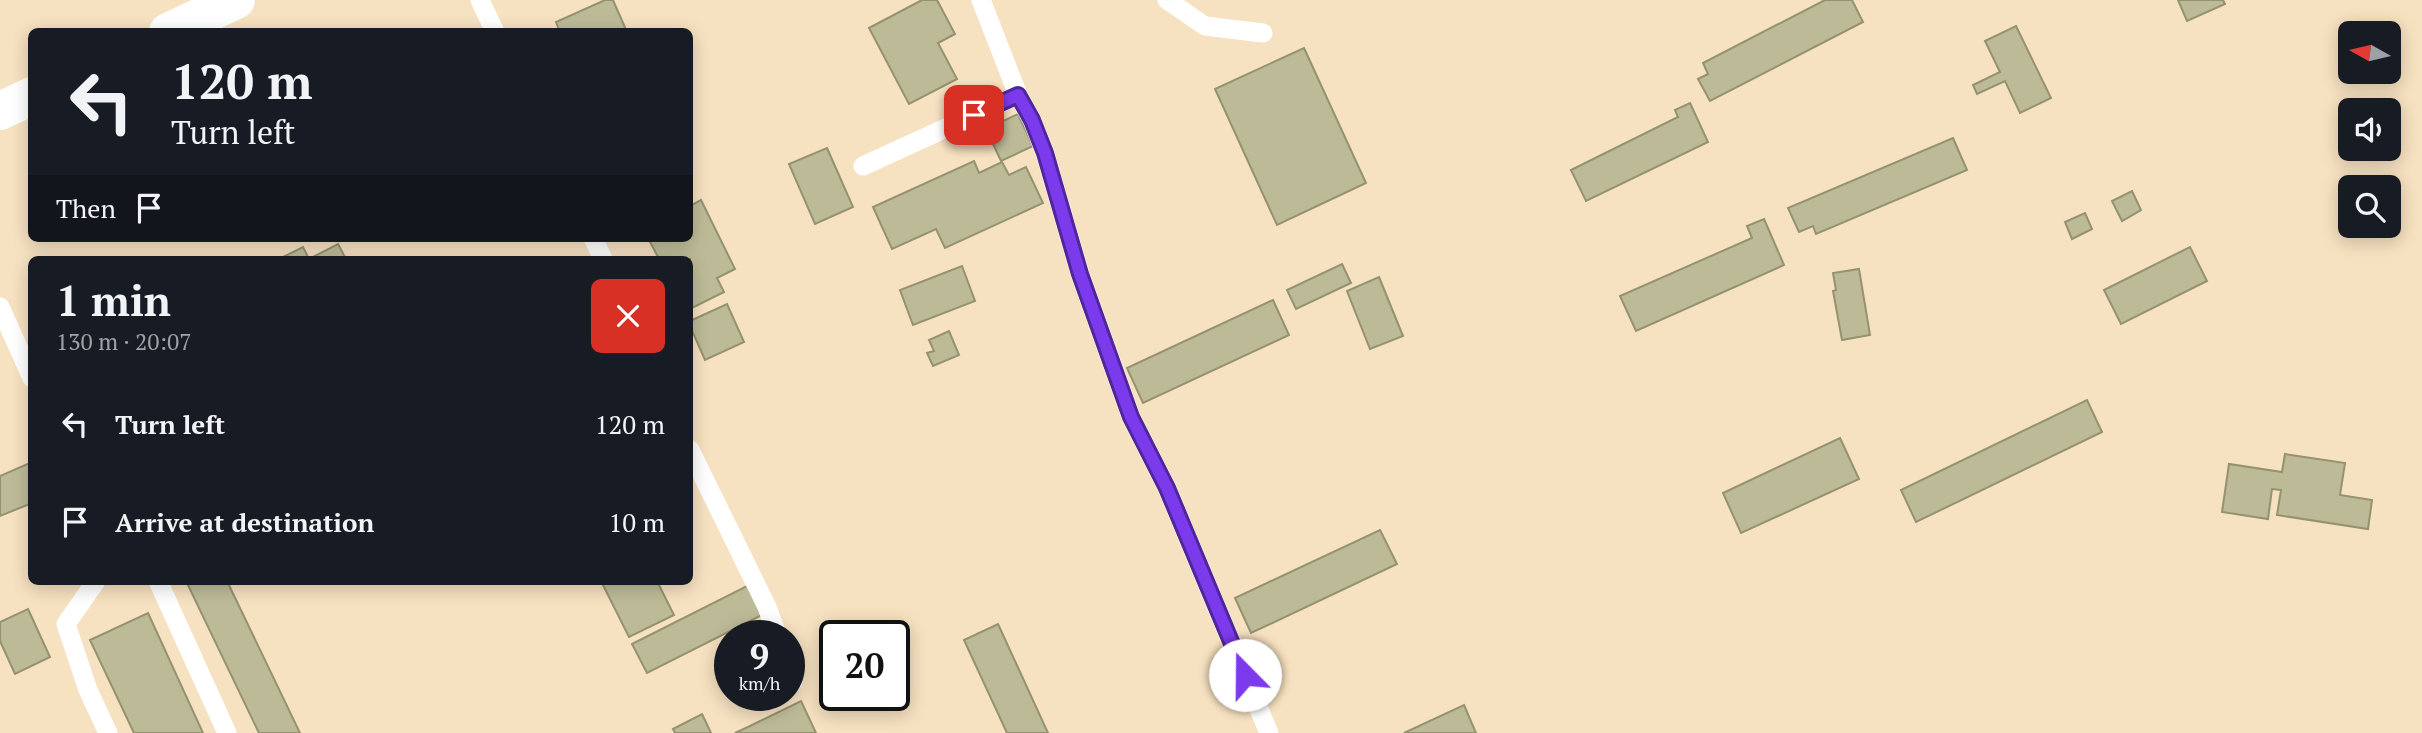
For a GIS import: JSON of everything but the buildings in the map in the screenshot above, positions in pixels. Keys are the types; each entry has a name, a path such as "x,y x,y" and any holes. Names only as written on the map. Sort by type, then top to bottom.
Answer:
{"main road":[{"path":"176,28 236,0"},
{"path":"0,111 28,98"}],"lane":[{"path":"480,0 493,28"},
{"path":"981,0 1018,95 1032,120 1045,153 1080,274 1131,417 1173,501 1269,733"},
{"path":"1167,0 1205,26 1263,33"},
{"path":"863,166 1018,95"},
{"path":"0,307 28,369"},
{"path":"693,456 772,620"},
{"path":"93,585 65,625 88,690 108,733"},
{"path":"160,585 227,733"}],"route":[{"path":"974,115 1018,95 1032,120 1045,153 1080,274 1131,417 1167,488 1245,675"}]}
